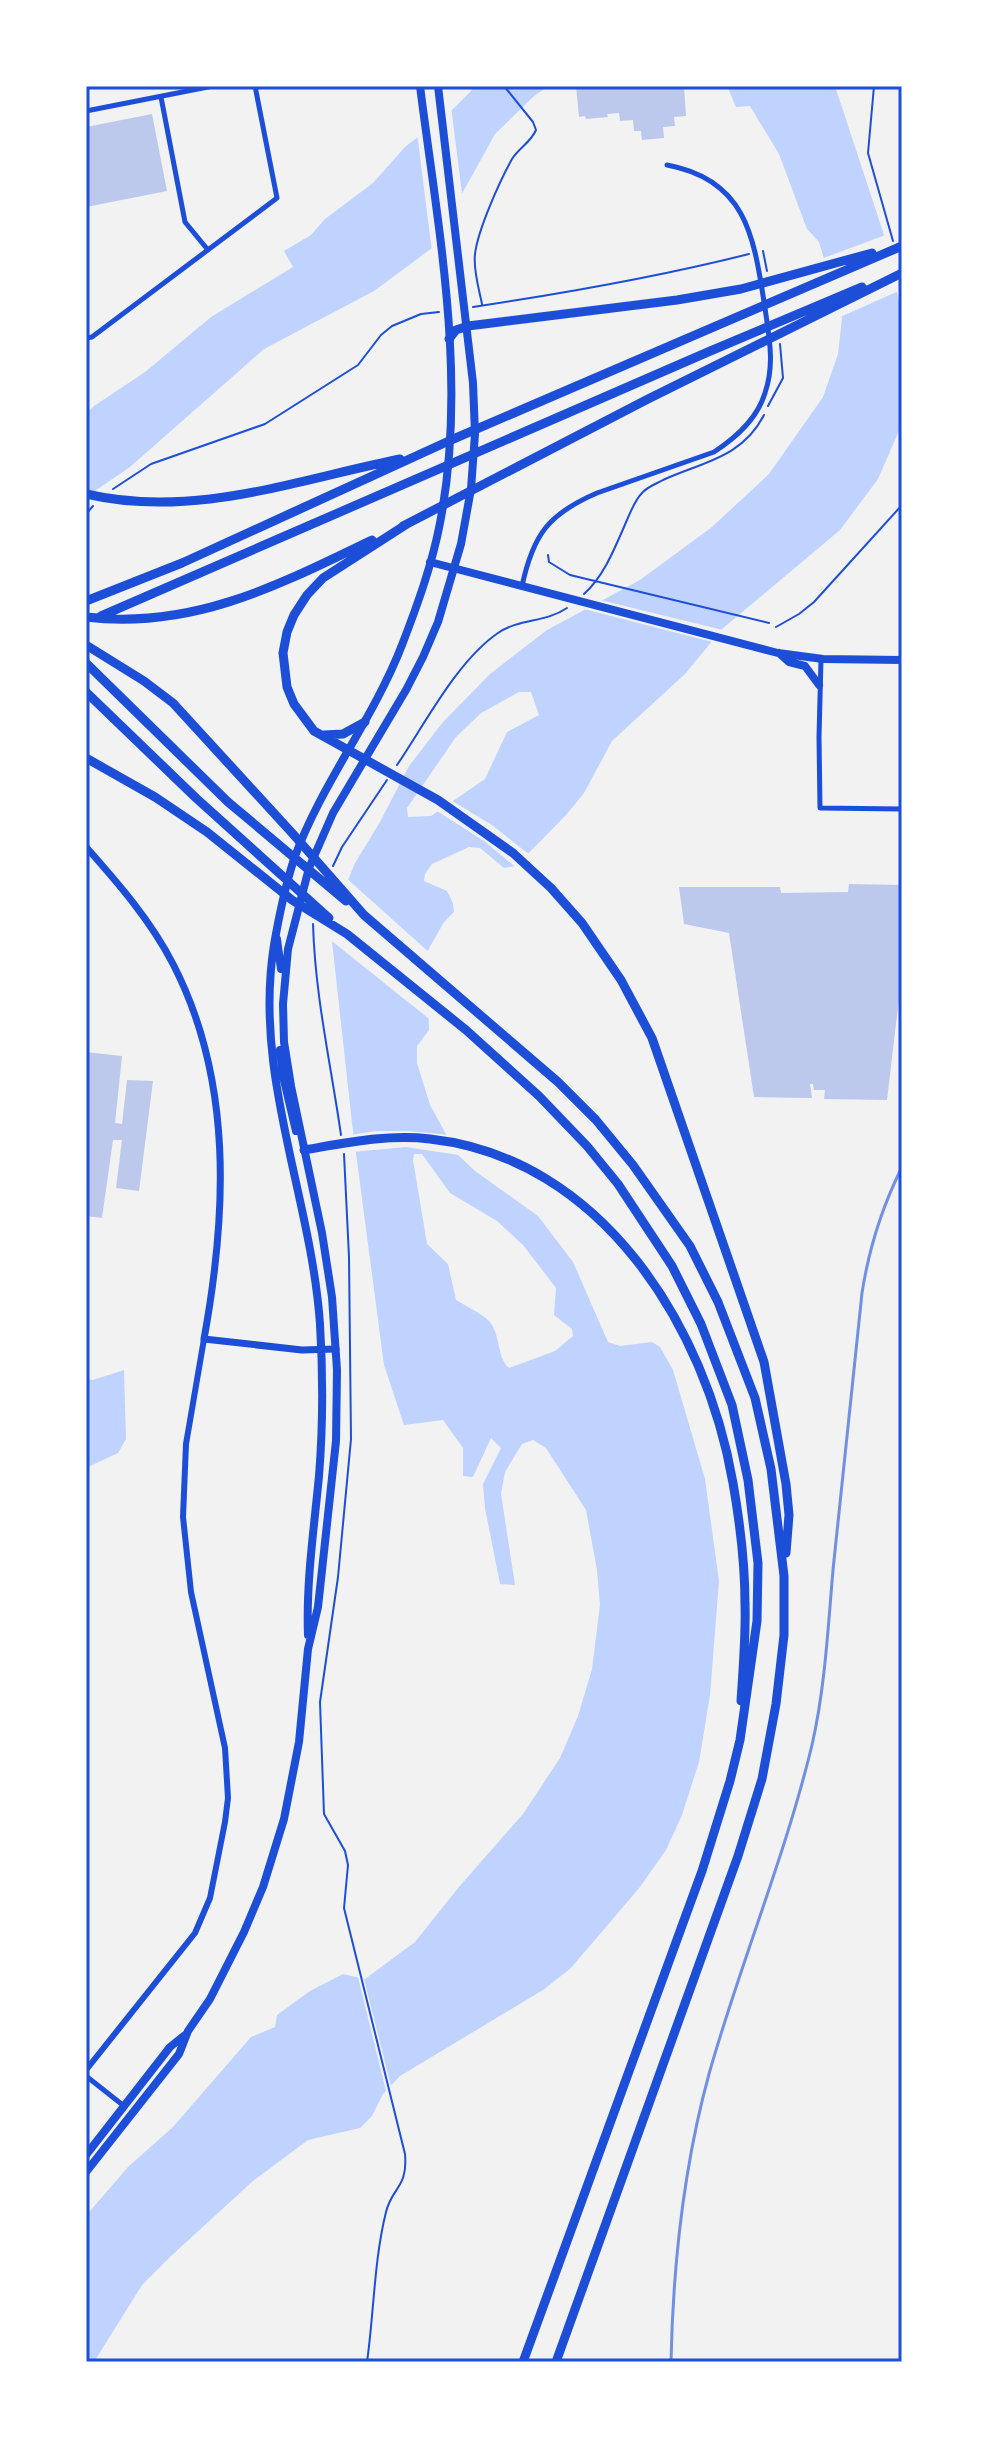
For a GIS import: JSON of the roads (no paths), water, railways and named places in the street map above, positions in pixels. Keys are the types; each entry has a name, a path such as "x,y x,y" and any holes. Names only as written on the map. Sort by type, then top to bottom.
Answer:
{"highway":[{"path":"449,339 456,330 468,326 741,289 899,245"},
{"path":"86,601 182,563 415,456 899,245"},
{"path":"86,620 289,536 748,335 902,272"},
{"path":"86,620 133,619 206,610 282,583 407,524 902,272"},
{"path":"86,494 123,499 197,500 237,496 415,456"},
{"path":"407,524 323,578 307,595 290,624 283,653 287,687 304,720 320,735 475,824 551,888 582,923 613,969 652,1038 764,1362 789,1515 784,1576"},
{"path":"86,645 173,703 364,915"},
{"path":"86,663 228,802 472,1007 558,1082 596,1120 642,1177 690,1246 718,1302 755,1398 771,1469 785,1606 781,1669 762,1779 738,1856 556,2362"},
{"path":"86,692 196,798 347,934 466,1030 539,1096 602,1165 646,1224 672,1266 701,1324 732,1405 748,1480 758,1563 757,1621 740,1740 702,1871 523,2362"},
{"path":"320,735 343,734 365,722"},
{"path":"86,758 155,797 207,832 292,900 347,934"},
{"path":"304,1150 381,1138 431,1139 467,1145 533,1171 566,1192 636,1258 678,1321 703,1377 725,1444 741,1541 745,1605 740,1740"}],"main road":[{"path":"86,2172 179,2054 188,2031 210,1999 238,1945 263,1887 278,1840 299,1742 321,1438 321,1350 310,1250 272,1064 270,982 276,934 294,860 319,805 389,677 440,527 452,409 449,339 420,86"},
{"path":"308,1649 318,1607 336,1441 336,1349 322,1233 284,1042 283,1004 288,949 309,868 333,813 423,657 438,622 466,519 474,459 475,409 466,308 438,86"},
{"path":"430,562 778,653 821,659 902,660"},
{"path":"778,653 789,662 809,669 819,685"},
{"path":"86,847 141,912 172,962 188,995 206,1051 219,1132 221,1206 204,1339 288,1349 336,1349"},
{"path":"276,934 282,961 279,1012 283,1076 292,1121 304,1150"},
{"path":"86,2155 170,2047 188,2031"}],"street":[{"path":"86,111 213,86"},
{"path":"86,338 92,337 277,198 255,86"},
{"path":"161,97 185,222 208,250"},
{"path":"522,586 535,542 562,512 597,493 714,452 745,427 765,396 771,350 756,252 746,222 728,195 715,183 688,169 667,165"},
{"path":"821,659 820,808 902,809"},
{"path":"86,2070 195,1933 210,1898 225,1822 228,1798 225,1748 191,1592 183,1517 186,1444 204,1339"},
{"path":"86,2076 124,2106"}],"water":[{"path":"476,86 549,86 534,96 495,134 432,248 374,291 264,349 130,467 86,497 86,414 145,372 211,317 293,267 284,251 311,235 325,219 373,183 405,147 451,111"},
{"path":"727,86 835,86 884,235 902,315 902,424 878,479 840,530 722,629 685,674 612,741 584,793 516,866 504,868 480,848 469,847 432,864 424,881 447,891 454,912 444,922 427,952 429,1030 417,1046 417,1063 430,1105 457,1154 475,1171 538,1216 573,1262 608,1342 620,1346 652,1342 660,1347 673,1370 705,1479 719,1581 710,1695 699,1762 682,1815 666,1850 640,1887 571,1968 543,1990 400,2076 383,2094 372,2116 360,2128 308,2140 253,2181 142,2285 94,2362 86,2362 86,2216 128,2167 173,2127 251,2037 275,2027 277,2015 310,1991 343,1974 365,1979 415,1942 523,1814 560,1758 578,1716 592,1669 600,1605 586,1510 546,1448 533,1440 522,1444 505,1472 501,1494 515,1585 500,1584 483,1484 501,1448 491,1438 473,1477 463,1476 463,1448 443,1420 404,1425 384,1365 332,941 337,907 355,863 409,766 443,722 490,674 547,630 640,580 712,527 769,474 823,397 838,354 842,318 819,242 807,229 779,154 750,106 736,107","holes":["519,692 531,692 539,715 507,732 485,779 431,816 408,817 407,808 456,737 481,713","414,1154 422,1154 450,1193 497,1221 523,1245 556,1288 554,1315 572,1329 573,1336 555,1351 509,1368 502,1357 493,1326 478,1312 456,1300 448,1264 427,1244"]},
{"path":"124,1370 126,1439 118,1453 86,1468 86,1379 93,1380"}],"railway":[{"path":"671,2362 674,2289 692,2145 721,2033 789,1828 812,1745 826,1658 862,1293 877,1228 902,1167"}]}
